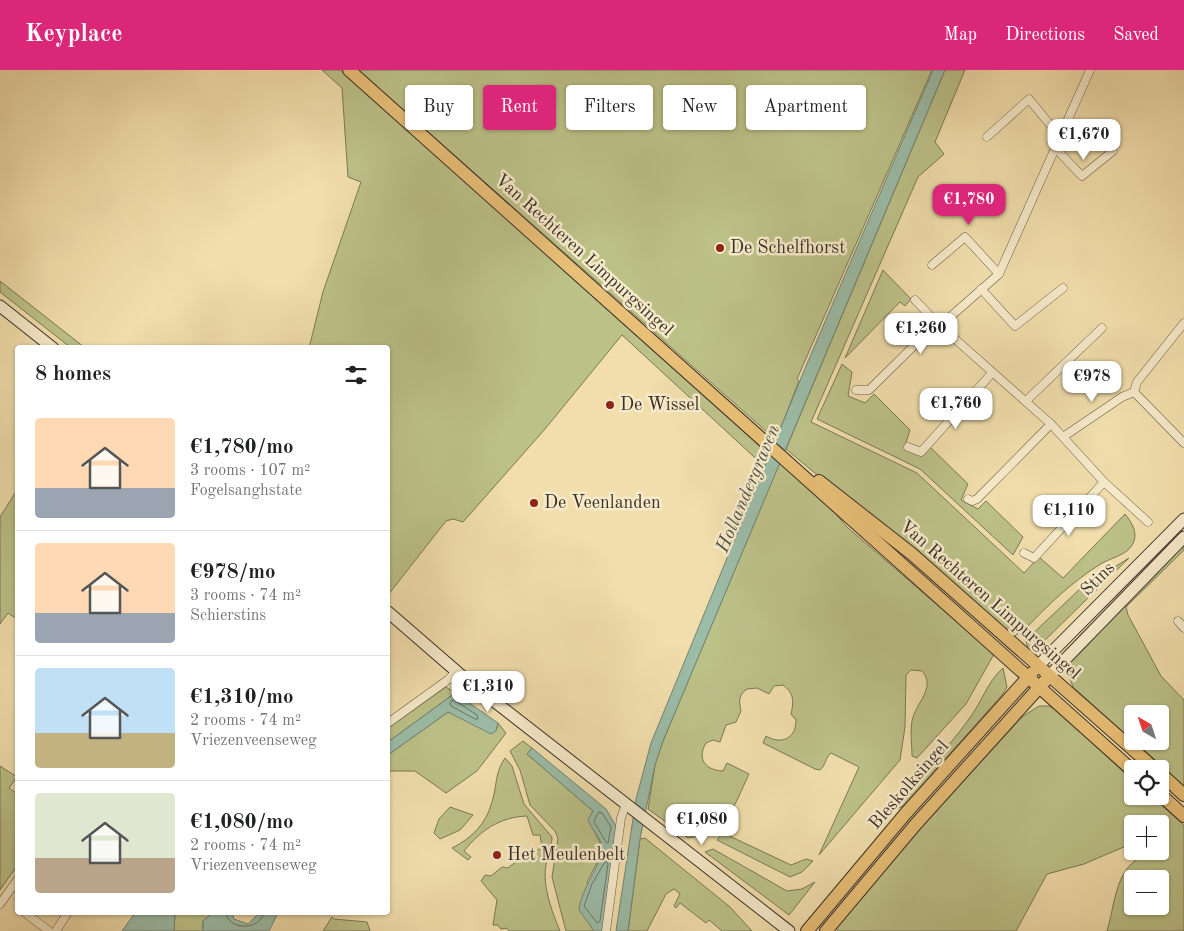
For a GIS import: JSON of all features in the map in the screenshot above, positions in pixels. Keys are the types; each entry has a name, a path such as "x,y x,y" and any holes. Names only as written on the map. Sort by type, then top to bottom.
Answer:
{"main road":[{"name":"Van Rechteren Limpurgsingel","path":"349,70 768,442 818,491 1124,763"},
{"name":"Van Rechteren Limpurgsingel","path":"790,462 808,472 905,548 1145,760"},
{"name":"Bleskolksingel","path":"807,931 906,813 1039,665"},
{"name":"Bleskolksingel","path":"826,931 916,824 1050,675"},
{"path":"1169,781 1184,795"},
{"path":"1169,802 1184,816"}],"street":[{"path":"856,390 868,390 939,324 999,274 1090,70"},
{"path":"987,137 1029,99 1061,138"},
{"path":"1056,149 1082,176 1113,151"},
{"path":"932,265 965,237 999,274"},
{"path":"981,289 1015,326 1063,288"},
{"path":"915,300 992,374 1051,424 1104,482 1148,522"},
{"path":"0,306 48,345"},
{"path":"1134,392 1137,382 1183,325"},
{"path":"1026,401 1102,328"},
{"path":"908,447 921,452 992,374"},
{"path":"1063,437 1122,397 1134,392"},
{"path":"1134,392 1184,443"},
{"path":"968,499 972,502 977,499 1051,424"},
{"path":"1024,553 1034,558 1104,482"},
{"name":"Stins","path":"1039,665 1184,519"},
{"name":"Stins","path":"1050,675 1184,537"},
{"path":"390,614 457,670 462,677 789,931"},
{"path":"1178,621 1184,628"},
{"path":"390,723 449,679 457,670"},
{"path":"606,931 622,818 629,807"},
{"path":"0,904 15,883"},
{"path":"28,915 49,931"},
{"path":"56,931 66,915"}],"green space":[{"path":"322,70 340,70 770,454 765,467 622,335 545,429 463,522 453,519 446,521 390,592 390,345 310,345 323,292 361,182 348,177 342,88"},
{"name":"De Schelfhorst","path":"358,70 932,70 797,379 799,381 776,440 426,130 473,130 473,85 405,85 405,112"},
{"path":"945,70 965,70 935,142 944,154 918,177 811,422 917,473 1024,573 1039,557 1063,578 1125,514 1133,526 1135,535 1130,548 1099,565 1079,579 1043,611 1026,628 1027,630 1024,628 1013,638 786,449"},
{"path":"883,270 911,299 905,306 900,302 845,358"},
{"path":"0,281 81,345 67,345 0,292"},
{"path":"842,364 852,372 848,396 865,403 874,394 910,430 904,449 921,454 930,447 968,484 961,500 978,509 986,501 1023,537 1013,555 920,469 817,419"},
{"path":"780,462 828,505 847,527 994,654 966,704 917,758 912,756 911,725 924,696 927,683 922,671 911,670 906,675 905,727 900,760 819,855 859,767 831,753 820,770 815,769 763,743 766,736 777,740 787,739 795,727 796,720 791,714 793,705 791,694 783,685 774,686 769,694 757,688 747,689 741,696 741,711 736,722 726,725 720,742 713,740 706,743 703,748 702,758 707,766 723,771 727,763 749,774 728,816 720,824 701,835 688,838 648,809 655,765 663,741"},
{"path":"15,493 15,618 8,613 0,624 0,517"},
{"path":"1184,543 1184,550 1126,607 1128,615 1161,676 1184,700 1184,786 1169,772 1169,760 1155,760 1144,750 1169,750 1169,705 1124,705 1124,733 1073,687 1067,671 1069,661"},
{"path":"1129,558 1041,644 1028,650 1026,640 1081,588"},
{"path":"1003,668 1007,687 1002,695 903,806 891,812 941,755 974,713 993,679"},
{"path":"446,687 455,693 390,741 390,727"},
{"path":"1039,706 1049,706 1058,711 1124,773 1124,805 1161,805 1184,825 1184,931 1107,931 1116,893 1124,873 1124,915 1169,915 1169,870 1126,870 1135,860 1169,860 1169,815 1124,815 1124,847 1084,864 1047,874 1016,931 838,931 833,924 1022,717"},
{"path":"448,712 497,728 498,723 506,733 477,771 446,793 415,771 390,771 390,754"},
{"path":"523,741 532,748 527,754 593,811 589,820 601,845 600,857 587,882 594,931 566,931 552,877 558,838 555,831 530,805 520,770 510,751"},
{"path":"505,758 512,766 524,804 552,837 546,865 545,881 551,907 560,931 509,931 507,928 501,929 498,925 493,925 497,900 481,881 485,875 491,876 502,867 508,868 518,860 524,860 542,847 540,835 533,835 527,816 508,819 484,831 464,851 471,857 468,860 452,848 466,840 482,824 492,802 499,769"},
{"path":"0,766 15,776 15,780 9,788 15,792 15,869 0,890"},
{"path":"450,807 473,815 460,830 440,839 434,833 439,819"},
{"path":"723,833 791,865 806,859 813,861 802,872 790,877 717,840"},
{"path":"645,838 730,907 752,931 722,931 709,920 706,923 680,903 676,908 674,906 680,894 674,889 666,894 647,931 628,931 640,839"},
{"path":"713,849 787,891 802,889 815,882 789,915 705,852"},
{"path":"175,915 211,915 203,921 203,931 174,931"},
{"path":"332,917 334,919 367,922 370,931 323,931"}],"water":[{"path":"933,70 945,70 663,741 655,765 640,839 628,931 616,931 636,799 651,743 806,366"},
{"path":"455,693 498,723 496,731 491,734 448,712 390,754 390,741"},
{"path":"532,748 606,809 616,826 603,931 594,931 579,910 583,893 596,867 601,851 600,841 588,820 593,811 527,754"},
{"path":"134,915 175,915 174,931 122,931"},
{"path":"210,915 233,915 234,919 248,924 257,915 277,915 269,931 203,931 203,921"}],"place":[{"name":"De Schelfhorst","path":"720,248"},
{"name":"De Wissel","path":"610,405"},
{"name":"De Veenlanden","path":"534,503"},
{"name":"Het Meulenbelt","path":"497,855"}],"water label":[{"name":"Hollandergraven","path":"749,489"}]}
